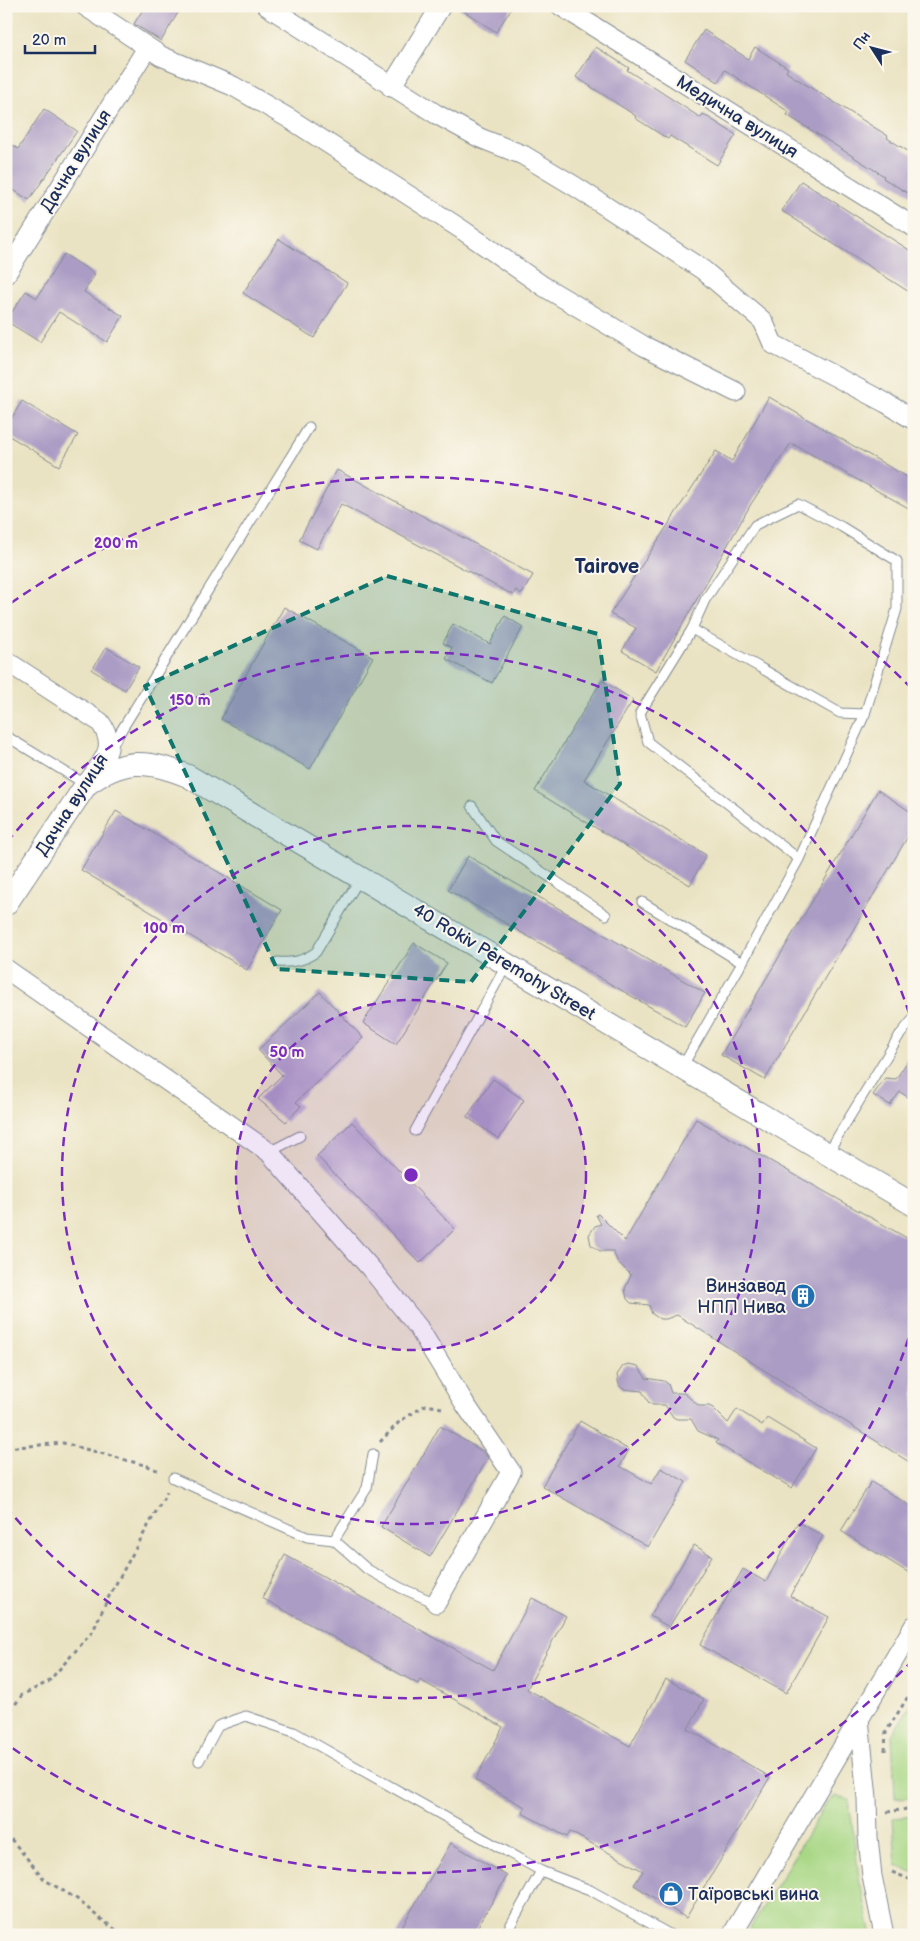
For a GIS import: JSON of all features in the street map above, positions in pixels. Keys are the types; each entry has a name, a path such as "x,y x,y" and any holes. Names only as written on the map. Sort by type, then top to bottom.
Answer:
{"street":[{"path":"86,6 161,56 233,86 290,119 461,229 543,286 644,346 736,392"},
{"path":"267,6 436,114 480,138 523,155 576,188 704,270 763,322 773,344 886,403 914,420"},
{"path":"391,87 441,6"},
{"name":"Медична вулиця","path":"561,6 914,227"},
{"name":"Дачна вулиця","path":"6,274 147,48"},
{"name":"Дачна вулиця","path":"6,661 100,722 108,734 109,749 6,904"},
{"name":"40 Rokiv Peremohy Street","path":"86,785 102,773 118,766 148,763 168,767 188,776 914,1205"},
{"path":"6,969 269,1152 418,1326 465,1404 511,1472 436,1603"},
{"path":"732,1935 914,1626"},
{"path":"859,1719 872,1876 884,1935"}],"lane":[{"path":"109,749 310,427"},
{"path":"682,1067 799,859 865,714 897,609 897,561 842,527 798,504 755,525 705,600 692,629 640,713 648,742 799,859"},
{"path":"692,629 840,713 865,714"},
{"path":"6,736 86,785"},
{"path":"472,806 496,841 606,915"},
{"path":"278,962 292,963 305,960 316,952 360,878"},
{"path":"642,902 742,963"},
{"path":"414,1131 507,964"},
{"path":"827,1154 899,1036 914,1018"},
{"path":"269,1152 300,1136"},
{"path":"334,1540 367,1488 373,1454"},
{"path":"173,1478 306,1537 334,1540 367,1569 401,1588 436,1603"},
{"path":"199,1761 218,1726 246,1716 294,1732 541,1871 590,1890 671,1935"},
{"path":"505,1935 541,1871"}],"path":[{"path":"373,1454 381,1439 400,1421 426,1405 457,1411 465,1404"},
{"path":"6,1448 63,1443 148,1466 173,1478 160,1507 107,1600 93,1631 48,1682 22,1695 6,1717"},
{"path":"885,1752 886,1732 914,1687"},
{"path":"884,1812 914,1808"},
{"path":"6,1833 45,1880 77,1899 123,1935"},
{"path":"890,1879 887,1870 914,1881"}],"highlighted area":[{"path":"387,576 598,634 620,784 471,982 277,969 145,686"}],"green space":[{"path":"914,1699 914,1797 895,1798 892,1735"},
{"path":"836,1796 849,1799 859,1878 872,1935 746,1935 827,1802"},
{"path":"914,1816 914,1873 896,1865 893,1818"}],"building":[{"path":"145,6 182,6 161,41 134,24"},
{"path":"456,6 513,6 496,32"},
{"path":"704,30 748,59 755,47 788,68 786,72 888,136 887,138 914,155 914,197 787,115 789,112 725,70 718,82 685,60"},
{"path":"596,47 629,68 627,70 701,118 703,114 736,135 717,165 670,136 668,139 576,77"},
{"path":"44,109 77,131 29,200 6,185 6,141 18,149"},
{"path":"801,181 914,253 914,295 782,211"},
{"path":"279,239 347,283 314,338 243,293"},
{"path":"64,254 95,274 84,292 123,316 107,342 59,312 40,342 6,321 26,291 37,298"},
{"path":"769,397 914,481 914,511 791,443 751,504 656,671 622,651 636,628 610,614 716,451 732,461"},
{"path":"22,401 78,435 59,466 6,434 6,427"},
{"path":"337,470 533,575 522,594 516,590 513,595 341,504 317,549 299,540"},
{"path":"284,607 373,657 310,769 221,719"},
{"path":"505,616 523,627 492,683 446,659 452,648 443,643 453,624 490,644"},
{"path":"106,647 139,667 125,690 92,670"},
{"path":"602,680 633,700 584,780 706,855 690,885 535,791"},
{"path":"878,790 914,814 914,826 765,1080 721,1055"},
{"path":"116,811 282,910 247,970 81,870"},
{"path":"468,856 705,993 685,1027 448,890"},
{"path":"414,943 447,963 396,1044 363,1023"},
{"path":"320,992 363,1038 296,1102 301,1106 286,1122 258,1099 282,1075 258,1050"},
{"path":"914,1051 914,1101 900,1092 890,1105 873,1095 885,1078 896,1079"},
{"path":"493,1079 524,1100 499,1139 467,1117"},
{"name":"Винзавод НПП Нива","path":"696,1119 914,1242 914,1465 677,1315 660,1319 652,1314 649,1305 631,1303 627,1299 625,1289 631,1275 617,1261 613,1251 600,1251 591,1245 589,1235 595,1226 601,1224 596,1215 598,1214 625,1241"},
{"path":"352,1122 455,1229 420,1263 317,1156"},
{"path":"628,1364 638,1366 646,1378 664,1381 668,1384 671,1393 684,1393 699,1406 713,1408 728,1423 737,1409 762,1425 767,1418 816,1448 792,1488 716,1443 718,1440 698,1431 691,1419 677,1419 673,1417 665,1405 649,1403 642,1391 623,1389 619,1385 617,1375 623,1366"},
{"path":"580,1421 629,1450 620,1466 651,1484 661,1468 686,1482 648,1547 542,1486"},
{"path":"440,1426 484,1452 488,1458 430,1557 381,1527"},
{"path":"871,1482 914,1508 914,1576 841,1531"},
{"path":"798,1522 823,1536 790,1596 829,1617 786,1693 700,1645 743,1569 766,1582"},
{"path":"694,1545 712,1556 669,1627 650,1616"},
{"path":"285,1555 493,1670 532,1598 566,1616 527,1689 630,1746 666,1679 704,1699 688,1729 770,1777 686,1918 634,1885 643,1871 570,1832 567,1837 522,1813 525,1807 475,1780 503,1727 420,1680 418,1684 262,1598"},
{"path":"451,1843 507,1876 473,1935 397,1935"}],"place":[{"name":"Винзавод НПП Нива","path":"803,1296"},
{"name":"Таїровські вина","path":"671,1894"}],"district":[{"name":"Tairove","path":"607,567"}]}
